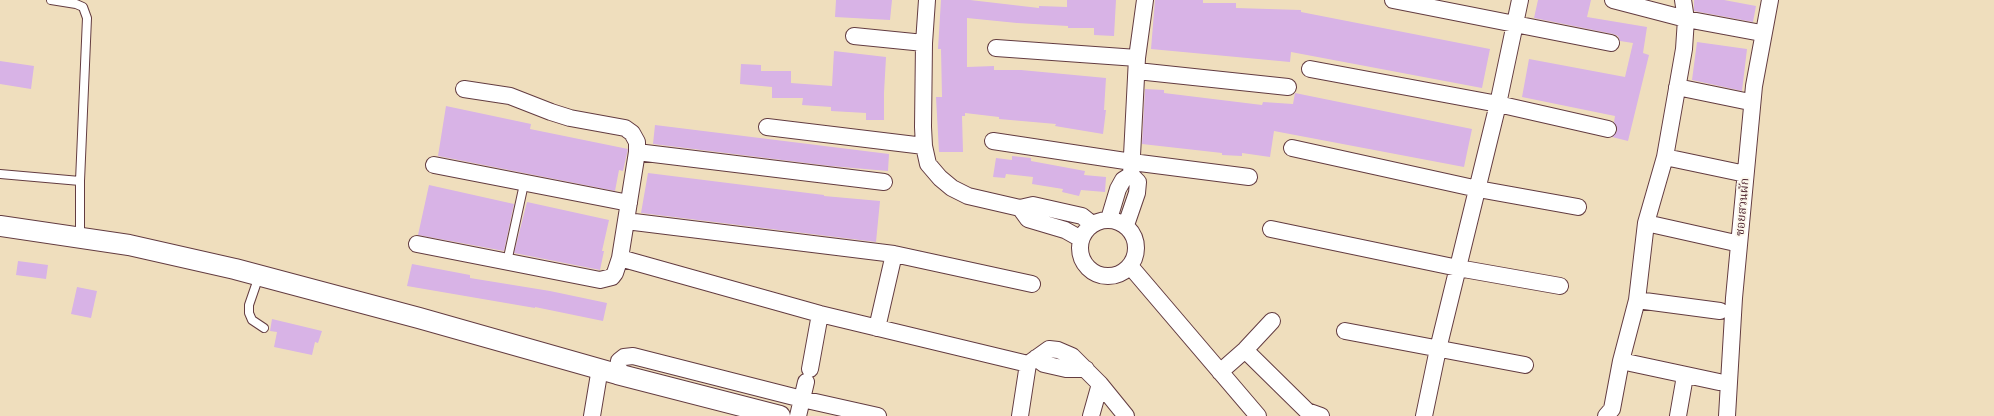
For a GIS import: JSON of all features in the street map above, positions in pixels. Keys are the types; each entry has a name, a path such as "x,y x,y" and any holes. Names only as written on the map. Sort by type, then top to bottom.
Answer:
{"street":[{"path":"927,0 924,43 924,146 928,164 940,178 952,188 968,196 1020,208 1033,205 1082,216 1092,224"},
{"path":"1126,225 1137,193 1138,182 1132,169 1137,65 1145,0"},
{"path":"1393,0 1610,43"},
{"path":"1424,416 1438,349 1498,104 1520,0"},
{"path":"1613,0 1686,19 1756,32"},
{"path":"1611,414 1621,361 1637,300 1646,223 1665,157 1677,87 1686,19 1683,0"},
{"name":"ซอยสวนผัก","path":"1727,416 1734,298 1754,86 1770,0"},
{"path":"854,36 924,43"},
{"path":"996,48 1137,65 1288,87"},
{"path":"1310,69 1498,104 1608,129"},
{"path":"1677,87 1745,101"},
{"path":"417,244 600,280 612,277 615,273 620,258 637,152 637,142 632,133 625,128 570,118 510,96 464,89"},
{"path":"767,127 924,146"},
{"path":"993,141 1132,169 1249,177"},
{"path":"1292,148 1478,189 1578,207"},
{"path":"637,152 884,182"},
{"path":"1665,157 1741,173"},
{"path":"434,165 524,184 629,203"},
{"path":"1109,219 1118,189 1132,169"},
{"path":"1020,208 1028,219 1065,230 1081,239"},
{"path":"1109,219 1126,225 1132,232 1137,249 1130,266 1113,276 1103,276 1086,266 1081,258 1079,249 1081,239 1085,231 1092,224 1100,220 1109,219"},
{"path":"626,220 894,254 1032,284"},
{"path":"1646,223 1731,242"},
{"path":"0,226 129,245 257,281 780,416"},
{"path":"1271,229 1458,268 1560,286"},
{"path":"876,328 894,254"},
{"path":"620,258 820,314 876,328 1032,361"},
{"path":"1130,266 1258,416"},
{"path":"1637,300 1720,311"},
{"path":"798,416 820,314"},
{"path":"1220,372 1245,350 1272,321"},
{"path":"1345,332 1525,365"},
{"path":"1020,416 1032,361 1044,351 1049,349 1058,350 1072,356 1100,384 1126,416"},
{"path":"1245,350 1310,414"},
{"path":"592,416 609,371 624,357 633,356 802,399 878,416"},
{"path":"1621,361 1685,376 1719,382"},
{"path":"1678,416 1685,376"},
{"path":"1091,416 1100,384"}],"lane":[{"path":"51,0 76,4 83,7 87,18 80,181 80,238"},
{"path":"0,174 80,181"},
{"path":"507,262 524,184"},
{"path":"257,281 249,305 249,313 252,320 264,328"}],"building":[{"path":"836,0 892,0 890,20 835,17"},
{"path":"941,0 970,0 1039,8 1039,6 1067,7 1067,0 1116,0 1114,36 1094,35 1094,28 1068,28 1068,26 967,18 967,67 994,66 994,70 1021,70 1106,78 1104,110 1106,110 1103,134 1055,126 1056,124 999,119 999,117 965,113 965,116 962,116 963,152 939,152 936,97 942,97 941,49 938,49"},
{"path":"1155,0 1203,0 1203,3 1236,3 1236,8 1301,10 1301,12 1490,49 1482,88 1291,52 1290,62 1151,49"},
{"path":"1538,0 1591,0 1587,17 1647,27 1643,53 1649,55 1628,141 1612,137 1617,131 1614,122 1615,116 1522,97 1529,59 1625,77 1633,43 1620,41 1618,36 1613,34 1534,18"},
{"path":"1694,0 1724,0 1756,6 1753,22 1694,11"},
{"path":"1697,42 1747,49 1742,91 1692,80"},
{"path":"834,51 886,57 884,120 866,120 866,113 831,111 831,107 802,105 803,98 772,98 772,87 740,84 741,64 761,65 761,71 791,71 791,83 832,86"},
{"path":"0,61 34,66 31,89 0,84"},
{"path":"1145,89 1164,90 1164,93 1262,105 1263,102 1293,104 1295,93 1472,129 1464,167 1274,131 1270,157 1242,153 1242,156 1222,155 1222,153 1142,144"},
{"path":"446,106 531,124 530,129 628,149 623,171 619,170 615,191 438,156"},
{"path":"655,125 889,154 888,171 830,166 653,144"},
{"path":"1012,156 1031,158 1031,161 1085,171 1084,175 1106,177 1105,192 1081,190 1079,196 1062,192 1063,189 1032,184 1033,177 1006,174 1005,178 993,177 996,158 1012,160"},
{"path":"648,173 824,196 880,201 876,242 641,213"},
{"path":"429,185 514,204 504,251 418,235"},
{"path":"527,202 609,220 602,251 604,251 600,270 514,253"},
{"path":"18,261 48,265 46,279 16,275"},
{"path":"412,264 470,275 470,278 550,291 607,303 603,321 535,307 407,286"},
{"path":"77,287 97,291 91,318 71,314"},
{"path":"272,319 322,331 318,343 315,342 312,355 274,347 277,332 270,331"}]}
